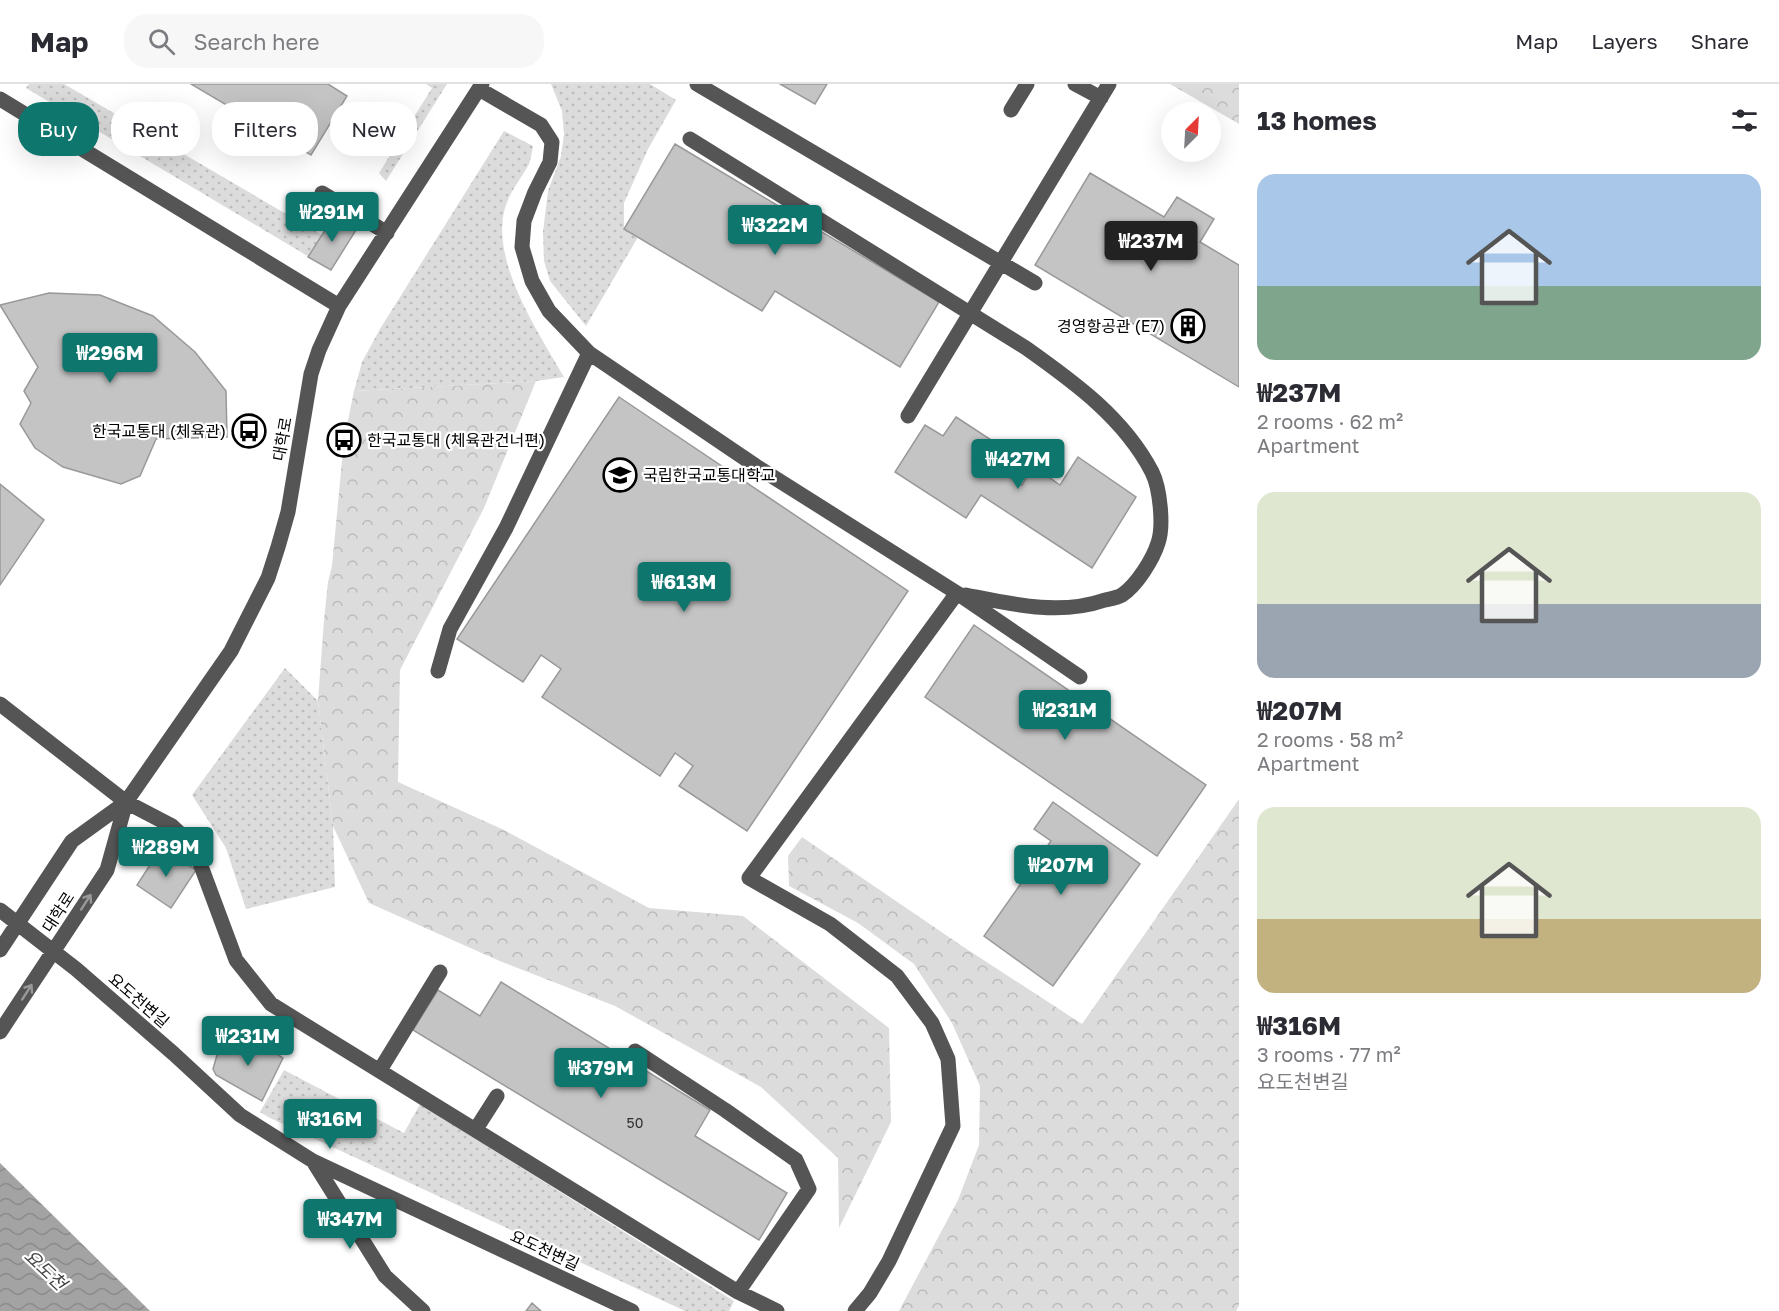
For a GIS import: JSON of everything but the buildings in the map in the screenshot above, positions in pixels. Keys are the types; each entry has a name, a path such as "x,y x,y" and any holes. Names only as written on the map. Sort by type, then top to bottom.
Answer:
{"street":[{"path":"697,84 1035,283"},
{"path":"1011,110 1027,84"},
{"path":"1075,84 1101,98"},
{"path":"908,416 1109,84"},
{"path":"480,86 541,125 552,142 550,162 524,221 522,247 532,281 549,311 589,353 756,466 957,593 1080,677"},
{"name":"대학로","path":"0,1032 107,870 126,802 231,651 268,578 288,512 311,374 329,326 339,306 480,86"},
{"path":"0,99 339,306"},
{"path":"690,139 1026,348 1068,378 1099,404 1132,440 1153,474 1160,505 1161,535 1154,558 1122,595 1090,605 1056,609 1004,603 957,593"},
{"path":"322,193 387,233"},
{"path":"438,671 450,629 506,528 589,353"},
{"path":"855,1311 870,1293 889,1261 953,1126 948,1059 932,1023 897,976 830,924 749,878 957,593"},
{"path":"0,704 126,802 172,826 190,843 201,866 236,960 271,1004 308,1029 380,1070 738,1292 777,1311"},
{"name":"대학로","path":"0,950 72,841 126,802"},
{"name":"요도천변길","path":"0,910 54,951 174,1054 240,1115 313,1161 632,1311"},
{"path":"380,1070 440,972"},
{"path":"635,1051 796,1160 809,1189 738,1292"},
{"path":"476,1129 496,1096"},
{"name":"요도천변길","path":"313,1161 385,1276 423,1311"}],"green space":[{"path":"29,84 64,84 95,102 49,102 26,88"},
{"path":"426,84 447,84 417,132 417,112 432,88"},
{"path":"551,84 650,84 676,100 648,149 624,203 624,229 638,237 586,326 550,281 544,261 543,232 548,191 561,156 564,134 562,111"},
{"path":"1170,84 1239,84 1239,124 1221,114 1221,102 1201,102"},
{"path":"99,104 111,112 111,139 99,132"},
{"path":"504,131 533,146 529,164 505,208 502,229 504,250 519,296 564,377 536,381 354,391 362,362 380,329"},
{"path":"140,156 187,156 322,235 334,216 356,230 331,270"},
{"path":"390,156 402,156 386,181 379,173"},
{"path":"536,381 484,508 400,670 398,782 504,830 649,908 743,916 889,1028 891,1122 839,1228 838,1158 761,1087 615,1006 502,962 369,903 333,826 318,701 324,620 332,566 344,440 354,391"},
{"path":"285,668 318,701 333,826 335,887 246,909 226,848 192,795"},
{"path":"1239,799 1239,1306 1236,1311 899,1311 958,1200 979,1145 980,1086 952,1023 914,964 858,923 789,886 788,856 802,837 1082,1024"},
{"path":"284,1070 404,1133 420,1104 734,1301 729,1311 685,1311 270,1118 260,1112"}],"water":[{"name":"요도천","path":"0,1163 150,1311 0,1311"}],"place":[{"name":"경영항공관 (E7)","path":"1188,326"},
{"name":"한국교통대 (체육관)","path":"249,431"},
{"name":"한국교통대 (체육관건너편)","path":"344,440"},
{"name":"국립한국교통대학교","path":"620,475"}]}
